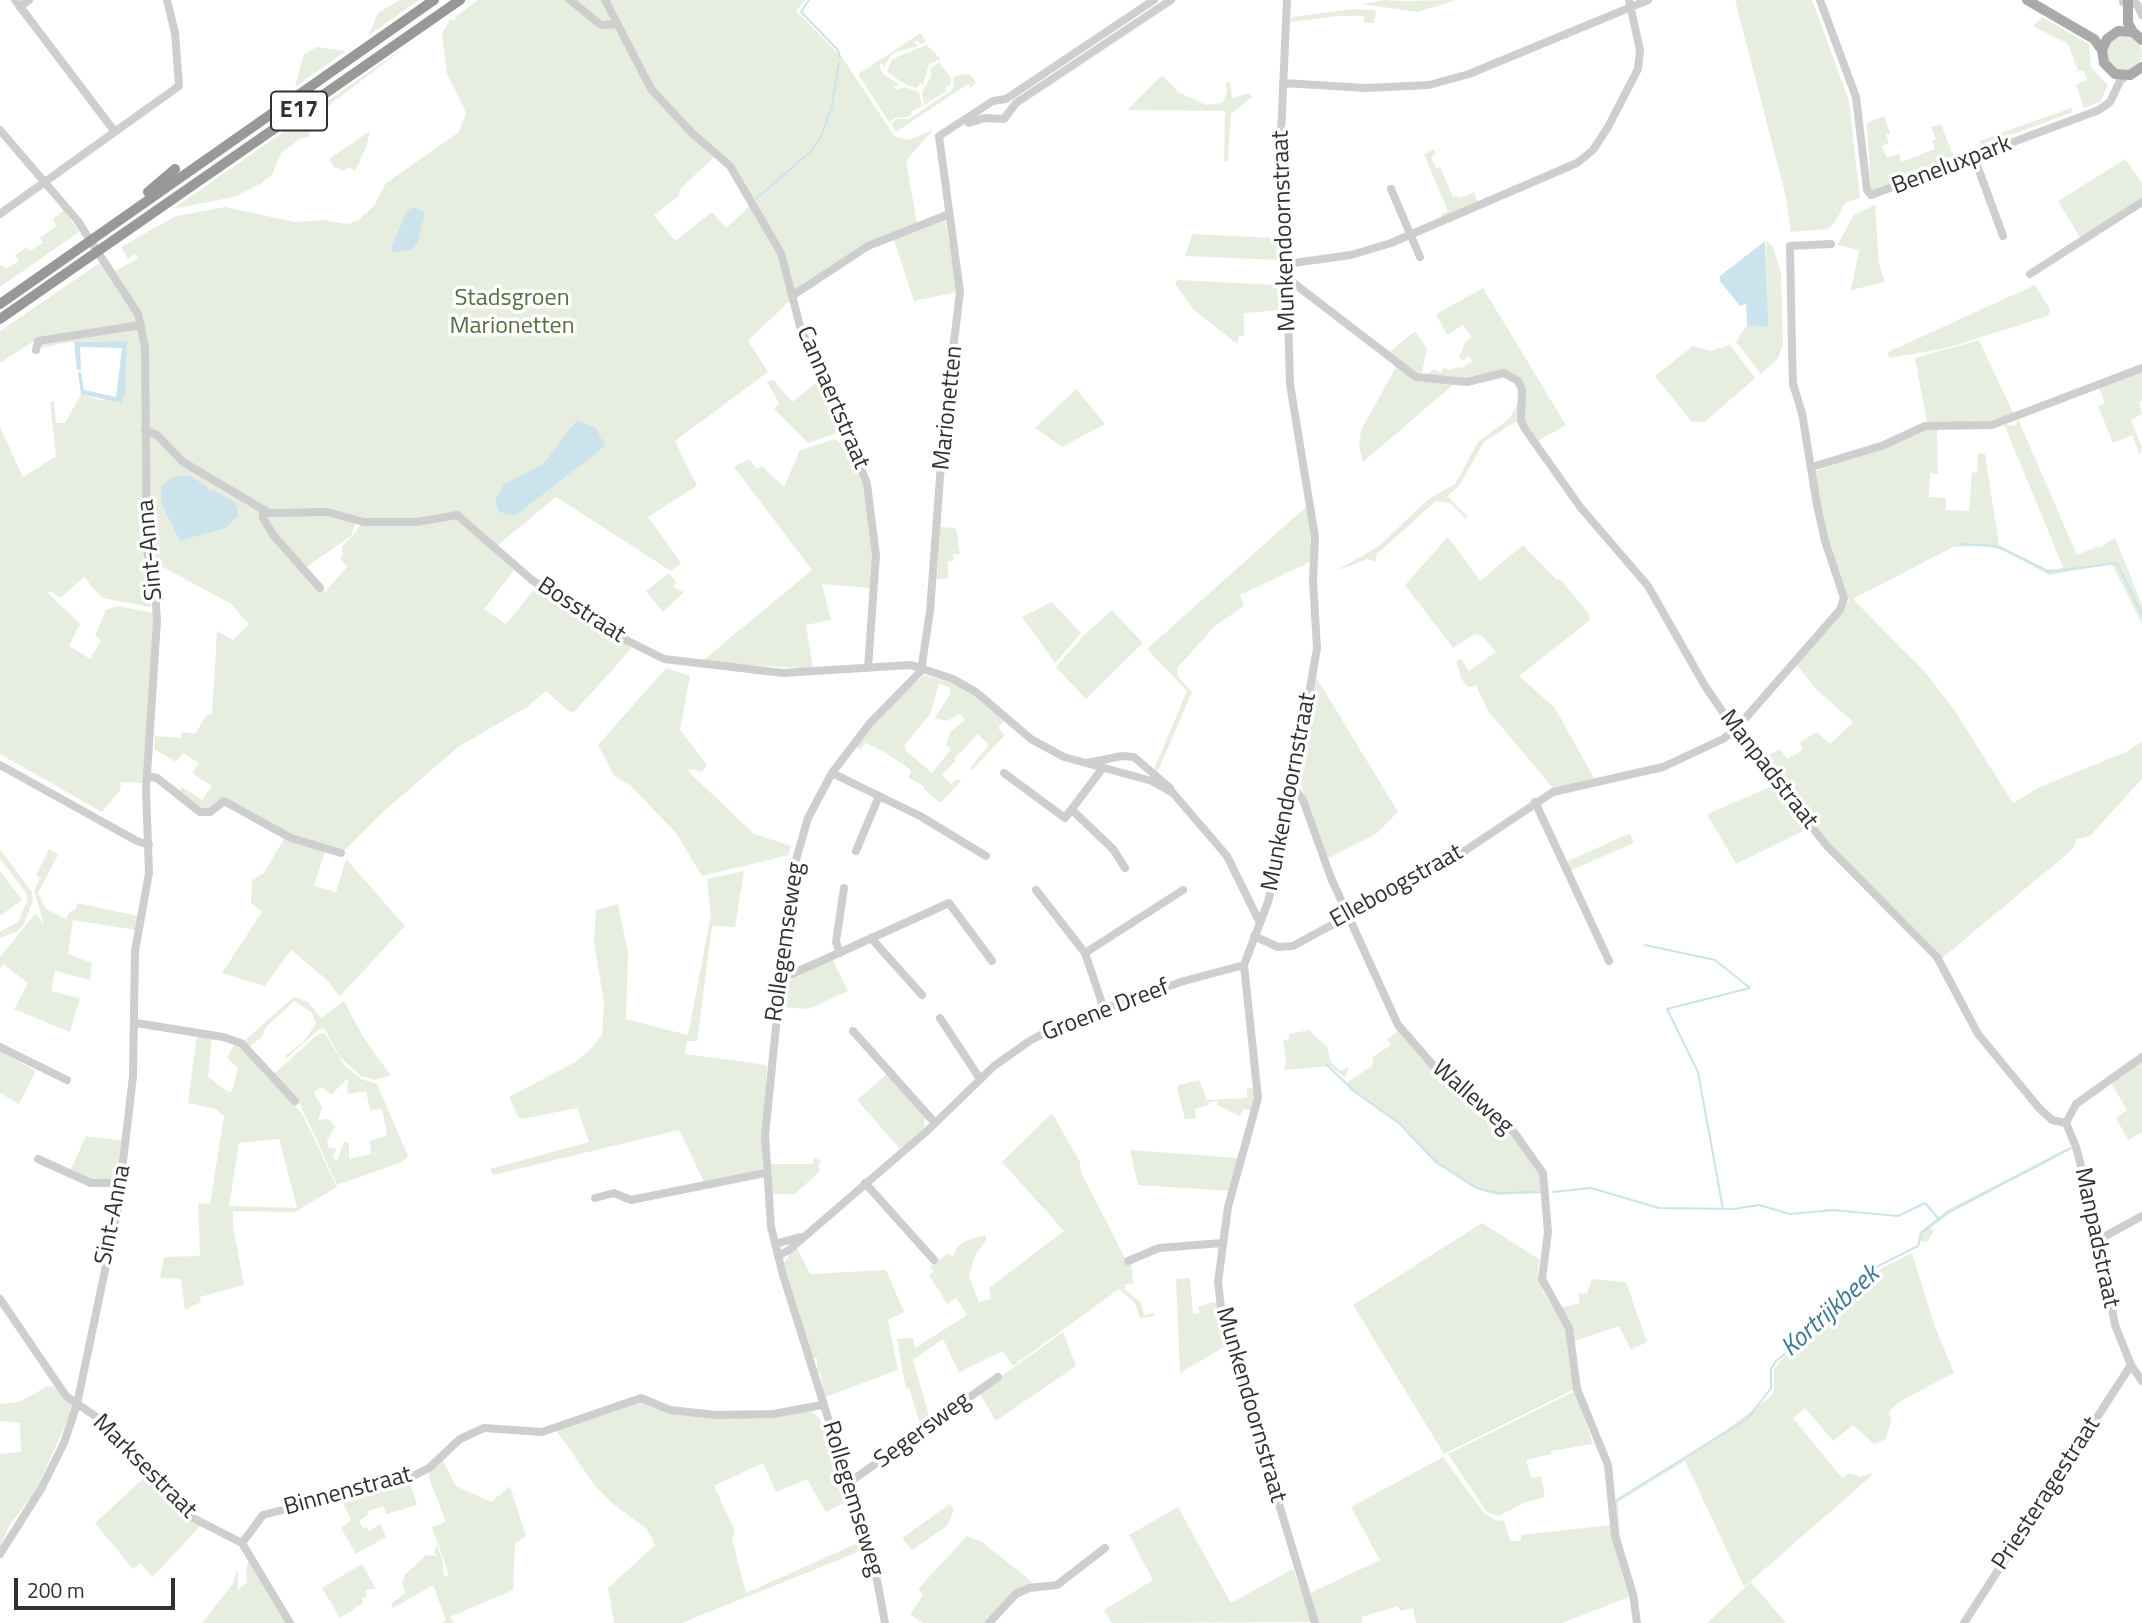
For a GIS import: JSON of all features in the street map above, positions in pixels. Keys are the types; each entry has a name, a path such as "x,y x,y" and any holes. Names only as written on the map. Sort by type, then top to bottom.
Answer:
{"highway":[{"name":"E17","path":"0,304 434,0"},
{"name":"E17","path":"0,319 462,0"},
{"path":"440,23 462,0"},
{"path":"142,204 149,191 175,169"},
{"path":"138,223 151,222"}],"main road":[{"path":"2027,0 2094,39 2111,72 2136,74"},
{"path":"2037,0 2097,33 2133,32"},
{"path":"2102,50 2123,22 2126,1"},
{"path":"2126,1 2129,23 2133,32 2142,40"}],"street":[{"path":"29,0 18,3 115,132"},
{"path":"0,214 176,90 180,83 167,0"},
{"path":"570,0 601,25 617,24"},
{"name":"Cannaertstraat","path":"605,0 651,89 741,180 781,253 801,330 839,407 867,484 876,555 868,668"},
{"path":"939,149 940,134 989,106 993,101 1002,101 1157,0"},
{"path":"939,149 946,136 966,124 981,118 1002,120 1022,99 1171,0"},
{"name":"Munkendoornstraat","path":"1284,0 1279,178 1287,278 1290,384 1314,521 1313,581 1318,637 1294,788 1273,883 1244,965 1258,1098 1228,1207 1218,1282 1222,1316 1315,1623"},
{"path":"1283,83 1375,89 1429,85 1469,74 1630,3 1648,0"},
{"name":"Beneluxpark","path":"1820,0 1859,107 1868,193 1877,195 2105,105"},
{"path":"2126,1 2137,4 2142,15"},
{"path":"1286,264 1351,255 1410,236 1568,168 1593,150 1626,96 1638,69 1640,50 1630,3"},
{"path":"2105,105 2113,82 2111,72"},
{"path":"2105,105 2136,74"},
{"path":"1002,101 1009,111"},
{"path":"989,106 988,114 992,119"},
{"name":"Sint-Anna","path":"0,130 47,181 113,270 133,302 141,325 145,347 147,550 157,616 147,776 148,884 135,951 136,1023 121,1183 77,1404 64,1443 41,1489 0,1554"},
{"name":"Marionetten","path":"921,667 930,611 944,424 960,292 939,149"},
{"path":"1974,158 2003,236"},
{"path":"1391,189 1420,257"},
{"path":"2030,274 2142,202"},
{"name":"Cannaertstraat","path":"792,296 869,246 949,214"},
{"path":"1831,244 1790,246 1793,384 1812,467 1884,445 1925,426 1992,425 2142,369"},
{"name":"Manpadstraat","path":"1287,278 1416,377 1467,382 1504,373 1518,381 1522,389 1521,421 1525,429 1581,508 1648,586 1705,686 1735,730 1827,846 1937,957 1978,1034 2039,1108 2052,1121 2066,1123 2076,1147 2115,1325 2131,1366 2142,1381"},
{"path":"36,350 38,341 141,325"},
{"name":"Bosstraat","path":"145,430 157,435 183,462 263,511 327,512 370,523 417,522 457,515 532,580 628,641 664,659 783,673 911,665 921,667"},
{"name":"Elleboogstraat","path":"1254,936 1278,947 1288,948 1448,862 1553,792 1663,767 1711,745 1735,730 1815,640 1844,601 1825,541 1812,467"},
{"path":"263,511 263,518 274,536 320,588"},
{"path":"921,667 966,685 1031,739 1084,764 1153,781 1174,793"},
{"name":"Rollegemseweg","path":"885,1623 874,1564 822,1405 775,1244 765,1173 765,1136 791,877 808,818 832,773 881,711 914,681 921,667"},
{"path":"1084,764 1122,756 1134,757 1154,771 1227,856 1260,923"},
{"path":"0,765 135,839 148,840"},
{"path":"1004,773 1065,818 1102,769"},
{"path":"832,773 986,856"},
{"path":"147,776 157,778 200,812 210,812 224,801 291,838 341,853"},
{"name":"Walleweg","path":"1294,788 1303,800 1348,914 1398,1025 1446,1080 1514,1132 1543,1173 1548,1233 1542,1279 1569,1328 1577,1389 1611,1474 1615,1536 1633,1594 1637,1623"},
{"path":"856,851 879,796"},
{"path":"1535,802 1609,961"},
{"path":"1072,810 1113,849 1125,868"},
{"path":"840,953 836,942 844,888"},
{"path":"1036,890 1084,954 1104,1009"},
{"path":"1084,954 1183,890"},
{"path":"779,980 949,903 992,961"},
{"path":"871,938 922,995"},
{"name":"Groene Dreef","path":"778,1255 789,1250 935,1123 980,1079 1031,1041 1068,1021 1184,981 1244,965"},
{"path":"940,1018 980,1079"},
{"path":"136,1023 223,1037 241,1043 295,1101"},
{"path":"853,1031 935,1123"},
{"path":"0,1047 67,1080"},
{"path":"2066,1123 2076,1104 2142,1058"},
{"path":"38,1159 91,1183 121,1183"},
{"path":"595,1198 614,1192 628,1200 765,1173"},
{"path":"865,1183 934,1260"},
{"path":"2098,1240 2142,1216"},
{"name":"Groene Dreef","path":"775,1244 803,1236"},
{"path":"1128,1261 1159,1248 1222,1243"},
{"name":"Marksestraat","path":"0,1299 53,1381 77,1404 98,1418 193,1518 205,1527 242,1543"},
{"name":"Priesteragestraat","path":"1964,1623 2131,1366"},
{"name":"Segersweg","path":"847,1484 998,1377"},
{"name":"Binnenstraat","path":"242,1543 263,1515 422,1472 460,1439 484,1428 542,1432 641,1398 670,1410 716,1415 773,1414 822,1405"},
{"path":"242,1543 289,1623"},
{"path":"989,1623 1022,1590 1057,1585 1105,1548"}],"green space":[{"path":"400,0 419,0 368,36 378,13"},
{"name":"Stadsgroen Marionetten","path":"478,0 805,0 796,11 842,57 895,137 908,140 933,130 906,161 917,223 857,249 800,291 748,341 768,372 675,441 697,486 648,517 681,563 671,571 556,497 497,546 515,569 484,609 506,624 537,586 632,648 575,711 570,712 546,691 527,707 458,747 383,812 344,851 292,837 229,801 204,811 178,792 182,787 202,800 212,786 192,773 199,763 183,753 176,762 154,749 155,736 181,738 182,732 195,734 207,715 212,715 217,631 233,640 249,624 231,604 152,561 151,607 102,598 84,577 60,598 50,591 48,593 80,624 69,646 90,659 101,641 95,635 106,610 117,606 154,613 144,783 121,782 120,790 102,812 0,754 0,427 23,477 56,456 50,402 54,401 56,423 65,423 81,394 100,400 123,398 127,341 71,342 40,348 37,339 0,363 0,331 101,262 110,274 138,258 135,254 128,259 121,247 176,216 225,207 295,222 323,220 348,224 358,220 374,206 386,183 459,132 466,113 447,74 442,33 450,20 456,20 455,17","holes":["714,157 724,164 752,204 726,228 712,212 675,241 654,215 679,196 680,189","355,524 360,525 356,532 342,547 343,555 340,558 347,567 325,592 305,568 351,536"]},
{"path":"1384,0 1456,0 1418,12 1362,4"},
{"path":"1735,0 1812,0 1849,101 1860,198 1845,203 1836,221 1828,229 1791,232 1786,197"},
{"path":"1354,9 1376,10 1374,23 1364,23 1364,16 1337,16 1290,22 1292,17"},
{"path":"2042,17 2089,44 2091,67 2108,85 2100,102 2084,108 2076,85 2087,79 2083,70 2078,71 2068,44 2033,26"},
{"path":"921,33 926,42 921,44 917,40 914,42 918,46 893,53 883,68 883,63 879,65 883,74 900,85 894,86 896,90 905,87 919,92 922,106 911,111 912,114 906,118 897,117 889,122 858,74"},
{"path":"2124,35 2137,40 2142,53 2137,66 2124,71 2111,66 2106,53 2111,40"},
{"path":"412,42 315,116 308,137 300,139 281,153 272,175 260,184 234,197 173,209"},
{"path":"927,45 941,59 929,64 923,85 920,83 917,88 906,85 887,72 892,59"},
{"path":"317,47 346,51 295,87 304,54"},
{"path":"939,62 951,78 951,84 945,88 947,91 924,105 922,92 931,76 930,69"},
{"path":"971,75 976,83 971,87 968,84 896,132 891,124 897,119 909,119 953,89 954,77"},
{"path":"1162,75 1178,92 1206,105 1222,103 1227,93 1226,83 1230,82 1232,98 1249,93 1252,97 1231,114 1228,161 1224,162 1225,111 1127,110"},
{"path":"2071,108 2073,112 1981,146 1979,141"},
{"path":"1884,116 1890,133 1886,135 1889,143 1882,146 1887,158 1899,154 1902,162 1935,149 1932,141 1936,139 1931,127 1941,124 1954,158 1877,192 1871,190 1867,123"},
{"path":"370,131 367,145 355,171 349,167 342,171 339,167 335,168 329,159"},
{"path":"1434,149 1436,154 1431,157 1436,168 1440,167 1453,197 1460,198 1474,192 1478,203 1443,218 1441,215 1448,211 1424,154"},
{"path":"2125,159 2142,183 2142,199 2081,239 2058,201"},
{"path":"1875,205 1879,263 1885,282 1851,290 1859,250 1837,245 1854,215"},
{"path":"64,210 79,232 0,287 0,267 2,265 6,269 19,261 15,255 27,247 30,251 43,243 40,238 56,226 53,219"},
{"path":"945,218 957,292 914,301 893,237"},
{"path":"1192,234 1276,238 1277,260 1185,256"},
{"path":"1766,240 1773,247 1781,273 1783,345 1778,358 1761,374 1736,342 1747,325 1767,326"},
{"path":"1177,280 1278,285 1281,310 1244,313 1244,336 1239,336 1237,344 1193,309 1175,284"},
{"path":"2035,285 2050,309 2048,316 1947,348 1889,358 1888,352"},
{"path":"1483,288 1566,425 1536,442 1524,424 1523,400 1514,376 1466,381 1426,375 1435,369 1440,373 1445,368 1449,371 1459,366 1460,369 1472,362 1470,356 1463,360 1459,357 1465,343 1472,337 1463,325 1447,335 1436,314"},
{"path":"1415,331 1427,349 1421,377 1388,353"},
{"path":"1979,340 2014,415 1992,423 1927,422 1915,358"},
{"path":"1730,345 1755,378 1705,422 1692,422 1655,376 1693,346 1710,351"},
{"path":"1397,365 1414,379 1454,384 1363,462 1359,446 1361,430"},
{"path":"2142,370 2142,401 2139,403 2142,414 2131,420 2142,447 2140,455 2132,435 2113,443 2098,406 2105,403 2099,388"},
{"path":"822,378 834,400 843,431 808,443 774,409 779,403 767,382 773,379 792,402"},
{"path":"1076,389 1105,424 1062,447 1035,428"},
{"path":"1520,389 1518,420 1484,442 1459,486 1447,496 1468,517 1466,519 1450,503 1436,501 1377,554 1375,562 1367,559 1334,572 1379,546 1427,500 1455,484 1478,442 1510,418 1518,402"},
{"path":"2018,419 2077,555 2098,546 2099,548 2115,538 2142,605 2142,624 2112,564 2049,575 2004,550 1981,546 1953,547 1853,599 1924,671 1955,711 2013,803 2038,788 2128,751 2142,741 2142,779 2090,836 2077,839 2073,849 1941,959 1833,848 1760,760 1780,749 1787,759 1803,750 1800,742 1817,732 1830,744 1853,722 1816,689 1796,664 1849,600 1828,542 1814,472 1937,426 1938,474 1930,473 1929,497 1946,498 1946,510 1969,511 1972,472 1977,473 1978,453 1985,454 1999,545 2046,569 2059,569 2063,567 2004,424 2015,426"},
{"path":"835,439 842,445 846,440 860,467 866,489 873,557 870,588 822,584 831,620 806,625 813,669 701,662 812,570 734,467 749,459 757,469 762,466 784,487 800,450"},
{"path":"1308,505 1312,561 1240,595 1244,606 1215,626 1177,668 1178,677 1192,692 1158,771 1154,769 1187,691 1147,649"},
{"path":"940,527 956,528 960,554 953,554 954,561 948,561 948,579 937,579"},
{"path":"1448,537 1480,581 1523,545 1556,579 1561,580 1590,615 1589,621 1519,676 1555,708 1595,780 1553,788 1488,711 1476,685 1468,687 1462,680 1456,661 1461,659 1469,671 1496,652 1483,637 1475,634 1453,648 1405,585"},
{"path":"669,573 677,583 673,587 684,592 663,612 646,591"},
{"path":"1052,602 1081,633 1055,663 1022,617"},
{"path":"1112,610 1143,643 1086,699 1056,667 1085,634"},
{"path":"666,668 690,676 680,730 707,765 702,772 693,769 688,771 754,834 791,846 789,855 702,876 676,833 631,786 614,776 598,745"},
{"path":"924,675 966,687 1004,721 998,728 1005,735 972,770 970,768 989,745 978,734 955,758 942,775 951,784 957,779 961,781 940,803 924,786 909,778 911,770 886,753 866,743 860,749 856,746 890,706","holes":["939,684 950,687 950,694 935,718 947,721 960,714 965,720 951,731 946,744 951,749 932,773 907,752 904,746 930,714"]},
{"path":"1316,677 1398,812 1376,834 1327,859 1299,779 1304,729"},
{"path":"1775,785 1811,827 1736,864 1707,814"},
{"path":"1630,833 1634,843 1567,872 1564,863"},
{"path":"285,837 325,852 314,886 336,892 346,859 405,926 340,996 326,979 291,950 265,986 222,973 262,912 251,903 252,880 264,873"},
{"path":"0,849 32,892 33,901 23,926 0,938 0,932 18,922 27,901 27,894 0,859"},
{"path":"49,849 58,855 38,893 46,909 66,919 69,912 76,909 77,903 138,916 135,930 73,920 68,954 92,963 90,980 55,971 51,991 80,998 70,1032 14,1009 28,983 3,964 0,968 0,957 35,914 44,924 34,891 40,878 36,875"},
{"path":"0,871 22,900 0,916"},
{"path":"744,871 735,927 712,926 697,1041 687,1041 685,1054 767,1065 762,1170 704,1182 679,1130 493,1175 490,1169 589,1142 577,1108 522,1119 518,1117 509,1097 575,1062 591,1049 602,1034 604,1003 594,942 596,910 618,904 628,952 626,1019 688,1035 711,915 707,879"},
{"path":"832,959 848,991 808,1009 782,1007 785,983"},
{"path":"294,997 308,1002 321,1018 344,1001 363,1037 391,1076 374,1080 361,1076 341,1058 324,1028 319,1029 287,1058 285,1056 303,1042 316,1024 312,1013 294,1001 266,1027 262,1037 249,1047 243,1042"},
{"path":"1309,1030 1328,1048 1330,1061 1340,1071 1349,1067 1345,1078 1330,1066 1284,1070 1286,1060 1283,1040 1289,1039 1289,1034"},
{"path":"1400,1030 1414,1048 1516,1138 1536,1164 1545,1193 1497,1195 1476,1189 1435,1163 1397,1122 1350,1090 1346,1083 1372,1066 1373,1057 1391,1045 1387,1039"},
{"path":"325,1033 345,1066 361,1079 377,1084 408,1156 402,1162 337,1185 300,1104 274,1074 317,1035","holes":["348,1078 347,1094 366,1091 370,1110 382,1109 387,1135 370,1141 371,1154 349,1159 349,1142 344,1142 337,1161 333,1158 336,1149 329,1148 327,1142 335,1127 329,1119 318,1120 322,1108 314,1092 322,1087 331,1095"]},
{"path":"197,1034 212,1036 208,1077 228,1092 232,1091 238,1068 227,1058 235,1043 280,1085 304,1117 337,1187 295,1212 233,1211 233,1226 244,1285 200,1297 201,1302 185,1310 181,1279 160,1278 164,1257 200,1256 198,1203 210,1204 224,1116 216,1109 188,1103","holes":["279,1139 297,1208 229,1206 239,1143"]},
{"path":"0,1051 36,1071 19,1104 0,1093"},
{"path":"2142,1060 2142,1132 2128,1140 2116,1118 2127,1110 2110,1081"},
{"path":"888,1073 925,1117 924,1128 900,1149 857,1100"},
{"path":"1199,1080 1207,1100 1247,1098 1247,1088 1255,1087 1254,1111 1244,1109 1240,1116 1217,1105 1217,1101 1195,1109 1196,1119 1185,1119 1177,1088 1179,1085"},
{"path":"1052,1113 1080,1162 1081,1172 1127,1262 1131,1261 1133,1284 1125,1284 1125,1289 1141,1303 1144,1315 1154,1313 1154,1316 1140,1318 1135,1303 1119,1289 1013,1366 1003,1351 959,1372 943,1339 913,1360 931,1423 922,1430 909,1388 906,1389 897,1339 913,1338 915,1348 967,1315 956,1298 947,1304 929,1275 934,1272 930,1266 947,1254 953,1256 958,1246 965,1241 986,1235 986,1240 975,1255 969,1277 979,1302 991,1299 989,1288 1064,1231 1002,1162"},
{"path":"86,1136 124,1141 119,1179 98,1182 70,1171"},
{"path":"2072,1146 2074,1148 1953,1211 1931,1228 1934,1231 1927,1242 1918,1241 1919,1233 1949,1209"},
{"path":"1130,1150 1239,1158 1229,1191 1138,1185"},
{"path":"814,1157 821,1161 818,1166 821,1170 795,1194 771,1194 770,1164 813,1164"},
{"path":"1482,1223 1539,1259 1538,1273 1544,1293 1565,1326 1575,1389 1444,1454 1353,1305"},
{"path":"796,1246 810,1274 886,1270 904,1312 888,1320 898,1370 825,1397 820,1373 817,1373 817,1358 812,1358 784,1263"},
{"path":"1912,1253 1934,1324 1954,1373 1892,1408 1888,1414 1892,1418 1886,1439 1874,1444 1853,1425 1833,1441 1805,1408 1793,1418 1842,1478 1850,1473 1860,1477 1873,1473 1870,1477 1744,1587 1685,1461 1618,1502 1620,1537 1633,1586 1618,1538 1615,1500 1706,1445 1769,1398 1774,1391 1774,1369 1785,1356 1828,1322 1882,1268"},
{"path":"1190,1278 1193,1314 1200,1312 1198,1307 1213,1302 1217,1304 1229,1344 1180,1373 1176,1279"},
{"path":"1592,1279 1626,1282 1647,1342 1631,1350 1619,1326 1575,1341 1560,1308 1580,1303 1578,1294 1587,1293"},
{"path":"1063,1332 1076,1366 996,1421 979,1392"},
{"path":"48,1386 54,1387 72,1404 72,1410 35,1492 10,1524 0,1547 0,1454 21,1452 20,1423 0,1421 0,1404 19,1402"},
{"path":"1575,1391 1593,1444 1551,1451 1551,1454 1526,1460 1531,1478 1541,1476 1545,1497 1524,1503 1499,1516 1487,1512 1448,1454"},
{"path":"639,1399 693,1416 810,1410 820,1419 849,1500 826,1512 807,1479 776,1492 763,1463 714,1486 735,1531 732,1539 746,1593 860,1542 863,1550 682,1623 614,1623 608,1588 655,1545 647,1529 613,1504 596,1487 556,1430"},
{"path":"1443,1457 1483,1512 1495,1520 1504,1521 1510,1541 1521,1541 1521,1535 1611,1525 1631,1596 1562,1623 1416,1623 1413,1608 1400,1611 1398,1606 1361,1617 1363,1623 1317,1623 1308,1594 1380,1560 1351,1507"},
{"path":"442,1459 456,1486 491,1502 510,1486 526,1536 515,1544 513,1590 450,1617 454,1623 441,1623 446,1620 433,1585 393,1608 391,1604 405,1593 402,1583 405,1575 426,1555 437,1556 434,1552 437,1544 443,1562 444,1577 449,1575 432,1527 446,1522 429,1478 429,1470"},
{"path":"146,1476 200,1526 153,1577 140,1563 133,1569 95,1523"},
{"path":"410,1481 417,1505 387,1514 383,1506 368,1511 369,1514 359,1521 363,1528 366,1527 369,1531 380,1524 386,1537 356,1554 341,1528 351,1520 340,1497"},
{"path":"950,1504 954,1510 947,1526 912,1550 902,1538"},
{"path":"1178,1507 1231,1603 1293,1569 1312,1622 1112,1623 1104,1610 1153,1580 1129,1535"},
{"path":"967,1536 982,1542 1037,1586 1030,1586 986,1623 922,1623 910,1614 923,1595 918,1589"},
{"path":"250,1558 287,1623 202,1623 232,1585 238,1569 238,1590 247,1582 246,1568"},
{"path":"362,1564 376,1589 365,1590 367,1596 362,1599 363,1603 340,1618 322,1588"},
{"path":"1751,1582 1786,1623 1707,1623"}],"water":[{"path":"413,207 425,212 418,241 412,250 393,252 391,249 406,212"},
{"path":"1765,241 1768,327 1747,325 1746,304 1740,306 1720,281 1720,276"},
{"path":"127,341 125,393 121,403 81,394 78,372 81,372 84,390 116,397 122,348 80,347 81,370 77,370 74,342"},
{"path":"577,420 596,428 605,446 515,516 499,512 495,500 504,484 543,464"},
{"path":"188,475 208,487 210,492 214,490 235,502 239,516 225,528 180,541 161,503 161,487 172,477"}],"waterway":[{"path":"809,0 801,12 838,50 840,57"},
{"path":"756,199 811,151 821,137 832,106 839,63"},
{"path":"1961,544 1996,546 2049,572 2117,563 2142,615"},
{"path":"1645,945 1715,960 1750,988 1667,1009 1698,1072 1723,1209"},
{"path":"1326,1064 1354,1091 1400,1124 1436,1162 1477,1188 1497,1193 1540,1192"},
{"name":"Kortrijkbeek","path":"1617,1500 1748,1418 1771,1388 1771,1369 1776,1361 1826,1320 1878,1266 1918,1246 1922,1232 1945,1214 2069,1149"},
{"path":"1553,1192 1591,1188 1659,1208 1734,1209 1759,1205 1790,1214 1833,1210 1898,1216 1925,1203 1938,1218"}]}
